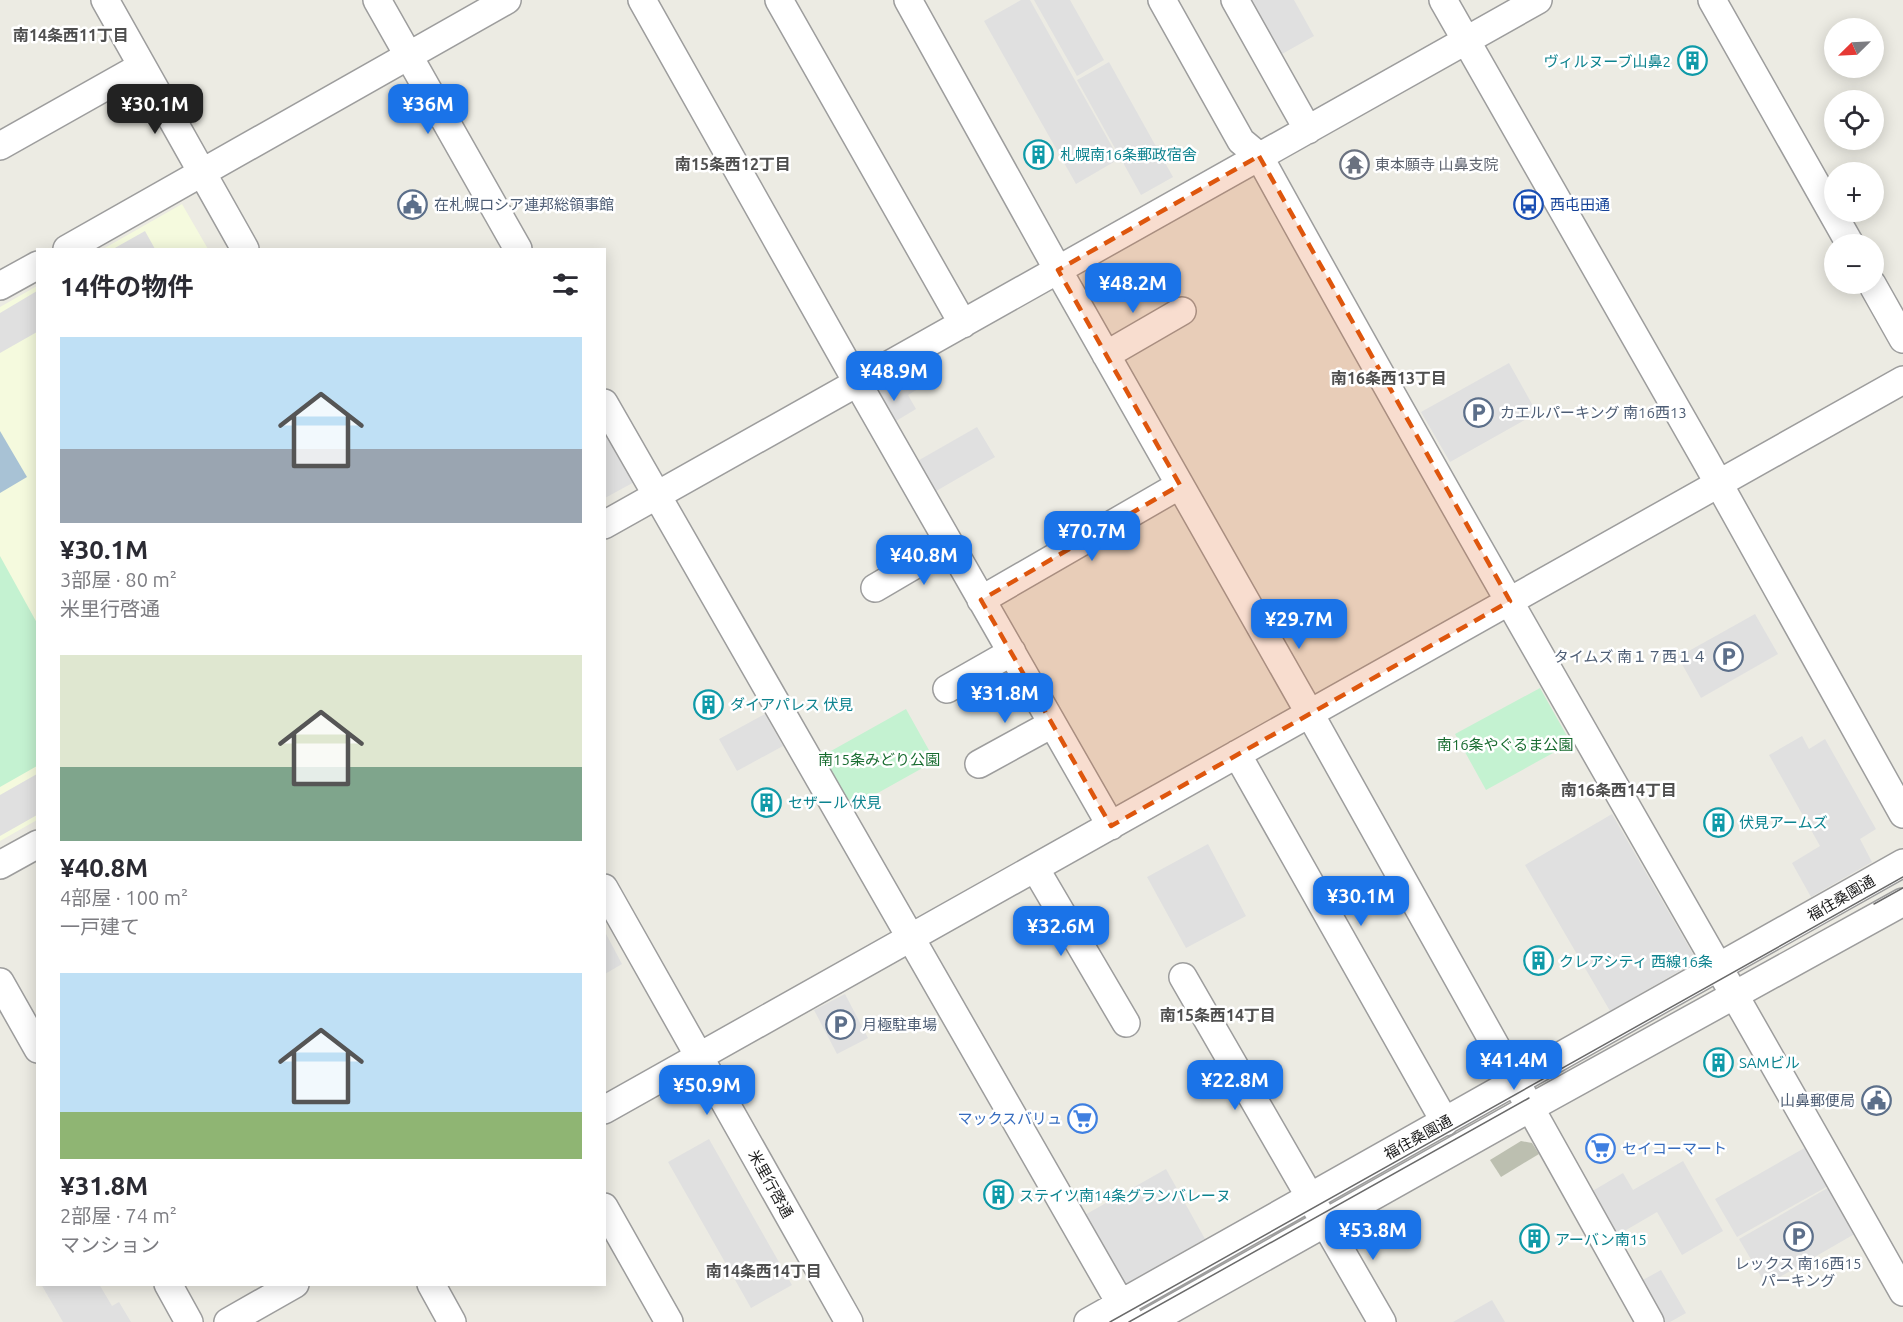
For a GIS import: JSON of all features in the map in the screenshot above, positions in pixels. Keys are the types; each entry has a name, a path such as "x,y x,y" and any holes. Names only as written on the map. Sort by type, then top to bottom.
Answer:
{"street":[{"path":"105,0 244,248"},
{"path":"377,0 517,248"},
{"path":"69,248 507,0"},
{"path":"642,0 1110,826"},
{"path":"779,0 963,324"},
{"path":"908,0 1650,1322"},
{"path":"1162,0 1241,141 1259,156 1363,344 1736,994 1903,1292"},
{"path":"1235,0 1308,130"},
{"path":"1443,0 1903,814"},
{"path":"606,524 1538,0"},
{"path":"1712,0 1844,234"},
{"path":"0,146 142,66"},
{"path":"0,286 36,266"},
{"path":"1878,294 1903,339"},
{"path":"1106,355 1182,311"},
{"path":"606,1109 1903,380"},
{"path":"606,407 1126,1313"},
{"path":"981,600 1180,485"},
{"path":"875,588 950,544"},
{"path":"947,689 1012,652"},
{"path":"979,764 1052,723"},
{"path":"1237,754 1445,1122"},
{"path":"0,865 36,845"},
{"name":"福住桑園通","path":"1088,1322 1126,1313 1310,1197 1903,863"},
{"path":"1035,868 1126,1023"},
{"name":"米里行啓通","path":"606,892 849,1322"},
{"name":"福住桑園通","path":"1149,1322 1903,902"},
{"path":"1183,977 1382,1322"},
{"path":"0,982 36,1045"},
{"path":"606,1211 669,1322"},
{"path":"169,1286 189,1322"},
{"path":"228,1322 291,1286"},
{"path":"431,1286 452,1322"}],"highlighted area":[{"path":"1259,156 1510,601 1111,826 981,600 1180,485 1058,270"}],"shaded area":[{"path":"1021,0 1030,0 1119,159 1076,184 984,21"},
{"path":"1034,0 1070,0 1104,60 1077,76"},
{"path":"1231,0 1294,0 1314,36 1266,63"},
{"path":"1109,62 1173,177 1141,195 1077,80"},
{"path":"182,204 207,248 105,248"},
{"path":"145,231 154,248 115,248"},
{"path":"36,287 36,821 0,841 0,307"},
{"path":"36,292 36,333 0,353 0,313"},
{"name":"カエルパーキング 南16西13","path":"1509,363 1537,413 1450,462 1421,412"},
{"path":"918,369 926,384 908,395 916,409 891,424 874,394"},
{"path":"606,424 638,480 606,497"},
{"path":"977,427 995,457 931,494 914,463"},
{"name":"タイムズ 南１７西１４","path":"1755,614 1778,654 1701,698 1678,657"},
{"path":"765,714 783,746 737,771 719,739"},
{"path":"1802,736 1809,749 1825,739 1876,829 1860,839 1872,862 1811,897 1792,863 1820,846 1769,755"},
{"path":"36,775 36,816 0,836 0,795"},
{"path":"1612,814 1697,961 1610,1011 1525,865"},
{"path":"1208,844 1246,916 1186,948 1147,877"},
{"path":"606,934 622,964 606,973"},
{"name":"月極駐車場","path":"845,994 868,1038 837,1054 814,1010"},
{"path":"709,1139 792,1285 751,1308 668,1162"},
{"path":"1521,1141 1532,1143 1539,1154 1501,1177 1490,1160"},
{"path":"1808,1146 1830,1185 1737,1237 1715,1199"},
{"path":"1683,1161 1723,1231 1682,1255 1657,1212 1609,1240 1584,1196 1623,1173 1633,1190"},
{"path":"1166,1169 1205,1239 1122,1286 1083,1216"},
{"name":"レックス 南16西15 パーキング","path":"1831,1186 1858,1232 1766,1285 1739,1239"},
{"path":"1661,1270 1686,1313 1670,1322 1653,1322 1632,1286"},
{"path":"42,1286 100,1286 112,1306 119,1302 131,1322 63,1322"},
{"path":"1492,1300 1505,1322 1453,1322"}],"green space":[{"path":"0,556 36,621 36,767 0,787"},
{"name":"南16条やぐるま公園","path":"1540,688 1571,743 1486,790 1455,734"},
{"name":"南15条みどり公園","path":"906,709 935,761 851,808 822,756"}],"water":[{"path":"0,431 27,477 0,493"}],"tram line":[{"path":"1110,1322 1903,877"},
{"path":"1874,904 1903,888"},
{"path":"1129,1322 1529,1098"}],"place":[{"name":"ヴィルヌーブ山鼻2","path":"1692,61"},
{"name":"札幌南16条郵政宿舎","path":"1039,154"},
{"name":"東本願寺 山鼻支院","path":"1354,164"},
{"name":"在札幌ロシア連邦総領事館","path":"413,204"},
{"name":"西屯田通","path":"1529,204"},
{"name":"カエルパーキング 南16西13","path":"1479,412"},
{"name":"タイムズ 南１７西１４","path":"1728,656"},
{"name":"ダイアパレス 伏見","path":"709,704"},
{"name":"セザール 伏見","path":"767,802"},
{"name":"伏見アームズ","path":"1718,822"},
{"name":"クレアシティ 西線16条","path":"1538,961"},
{"name":"月極駐車場","path":"841,1024"},
{"name":"SAMビル","path":"1718,1062"},
{"name":"山鼻郵便局","path":"1876,1100"},
{"name":"マックスバリュ","path":"1083,1118"},
{"name":"セイコーマート","path":"1601,1148"},
{"name":"ステイツ南14条グランバレーヌ","path":"998,1195"},
{"name":"レックス 南16西15 パーキング","path":"1798,1236"},
{"name":"アーバン南15","path":"1534,1239"}],"district":[{"name":"南14条西11丁目","path":"71,35"},
{"name":"南15条西12丁目","path":"733,164"},
{"name":"南16条西13丁目","path":"1389,378"},
{"name":"南16条西14丁目","path":"1619,790"},
{"name":"南15条西14丁目","path":"1218,1015"},
{"name":"南14条西14丁目","path":"764,1271"}]}
